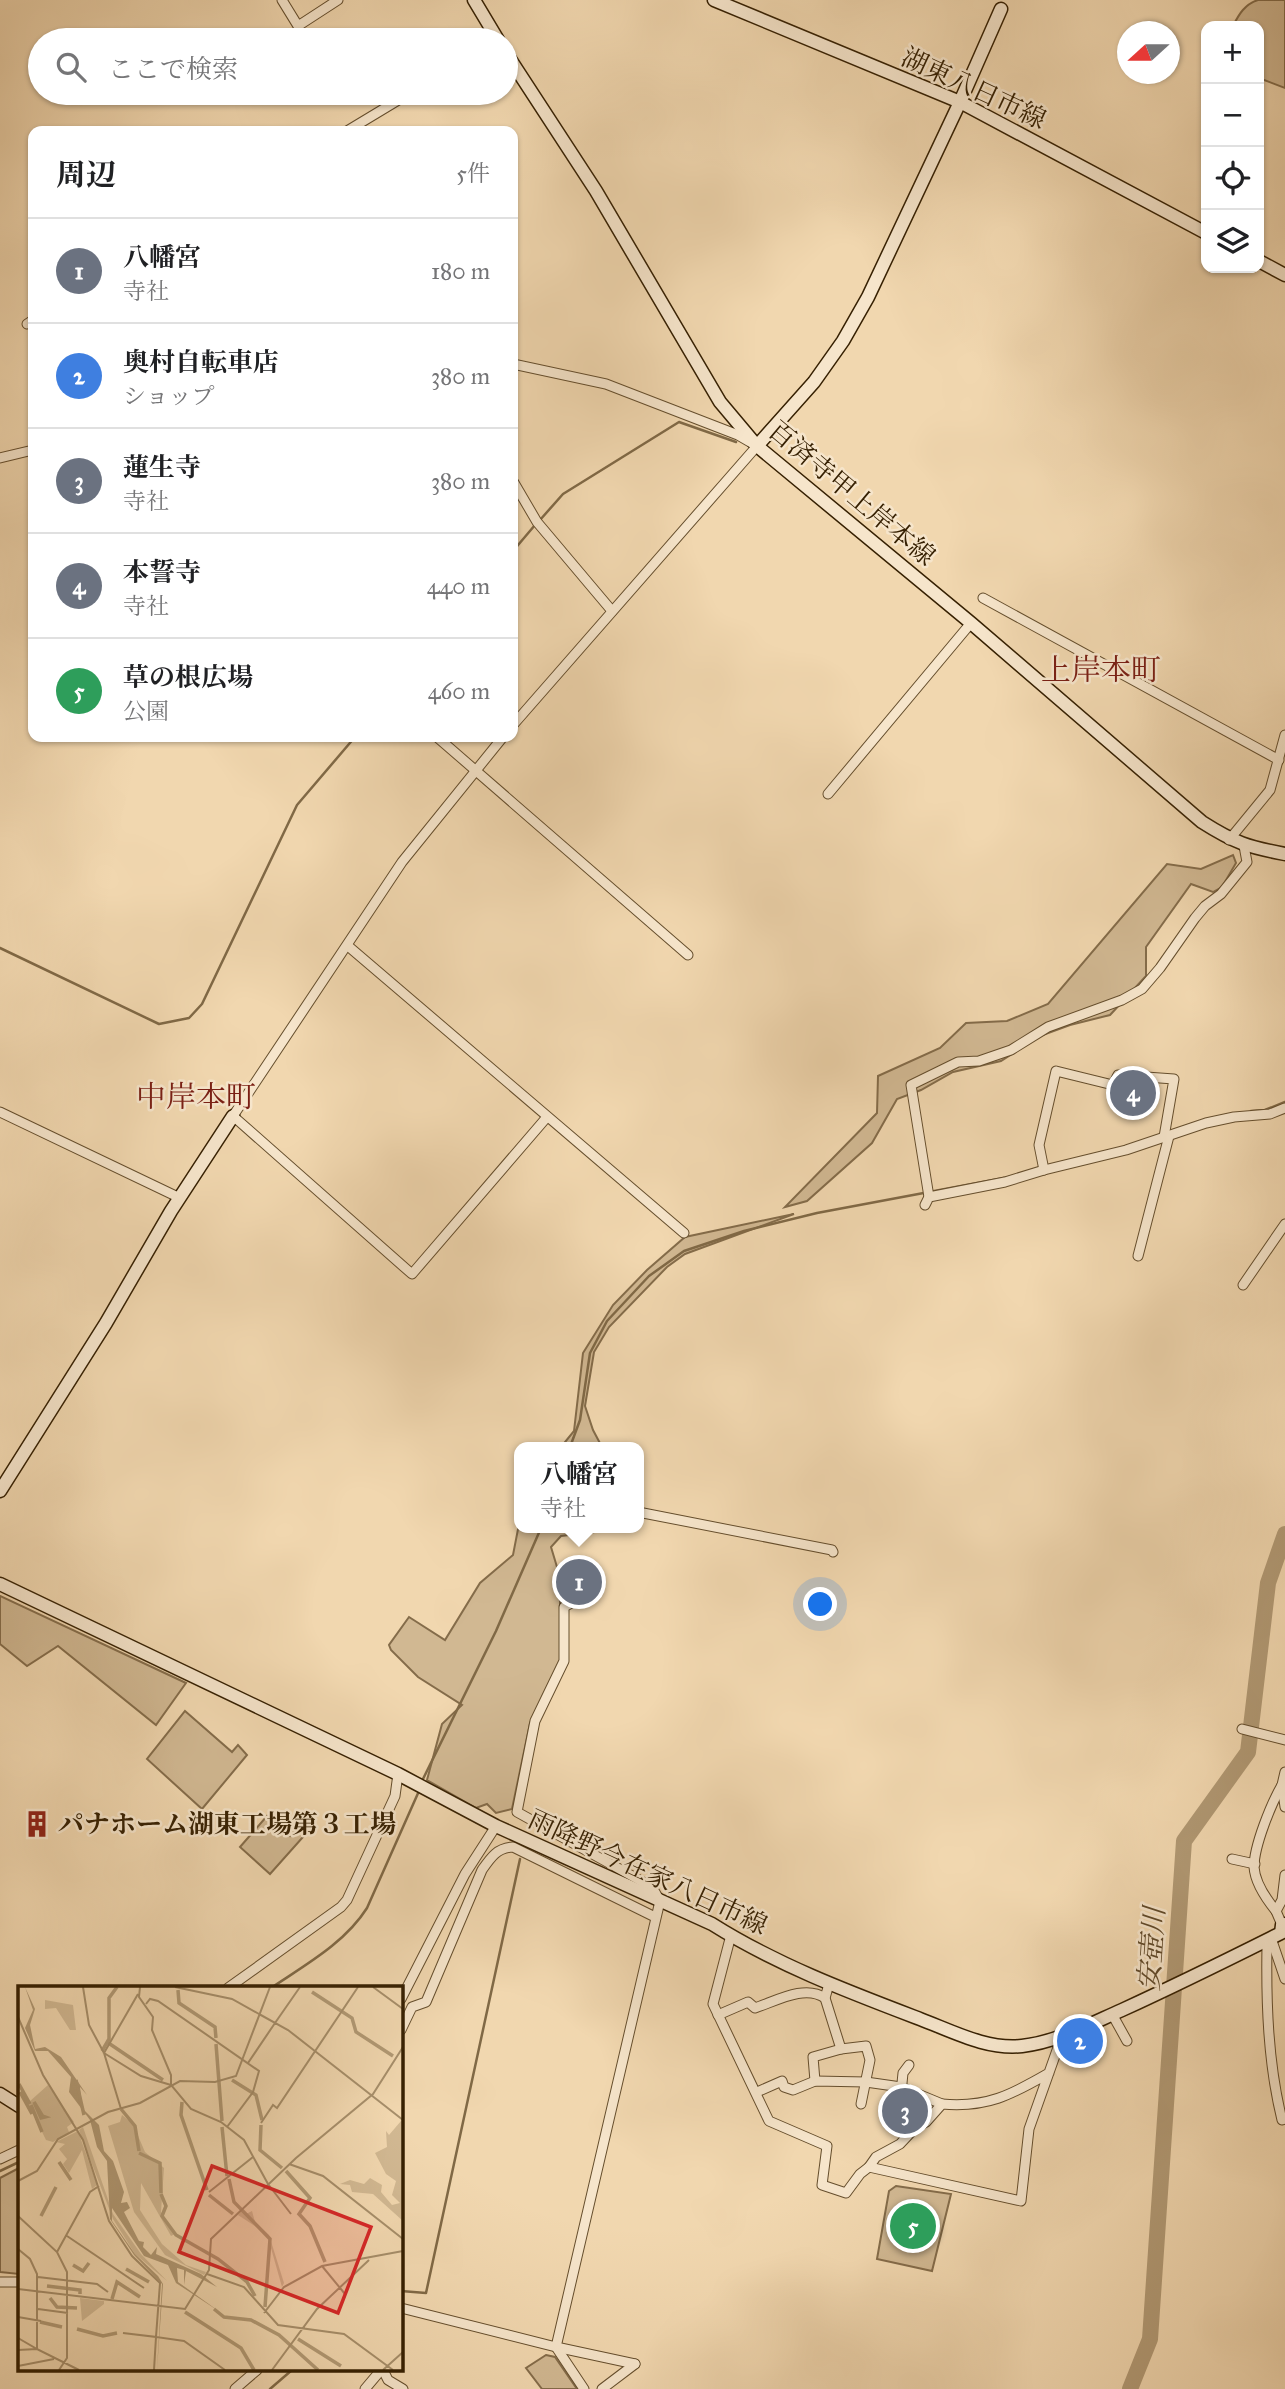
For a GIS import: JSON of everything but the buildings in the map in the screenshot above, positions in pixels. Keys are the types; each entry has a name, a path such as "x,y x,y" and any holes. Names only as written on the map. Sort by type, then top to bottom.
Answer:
{"main road":[{"path":"474,0 490,28"},
{"name":"湖東八日市線","path":"714,0 960,102 1201,230"},
{"path":"757,446 814,382 843,341 868,297 1003,4"},
{"name":"百済寺甲上岸本線","path":"518,71 596,191 720,402 757,446 971,623 1202,822 1229,840 1244,846 1285,854"},
{"path":"1264,264 1285,275"},
{"path":"0,1491 233,1116"},
{"name":"雨降野今在家八日市線","path":"0,1584 398,1774 496,1826 712,1924 830,1984 958,2035 984,2042 1019,2046 1062,2036 1268,1940 1281,1933 1284,1925"},
{"path":"0,2094 18,2105"}],"street":[{"path":"282,0 298,26 338,0"},
{"path":"355,126 390,105"},
{"path":"518,365 606,384 738,435 757,446 518,719"},
{"path":"0,458 28,451"},
{"path":"518,490 537,523 612,611"},
{"path":"983,598 1279,760"},
{"path":"828,794 971,623"},
{"path":"1229,840 1270,790 1285,735"},
{"path":"443,742 688,955"},
{"path":"499,742 402,862 233,1116 412,1274 547,1117"},
{"path":"1244,846 1247,862 1221,894 1195,918 1142,989 1048,1027 1011,1050 979,1061 958,1062 911,1085 927,1201 1126,1150 1206,1123 1270,1114 1285,1108"},
{"path":"348,946 684,1233"},
{"path":"1044,1170 1040,1145 1056,1071 1113,1085 1118,1075 1174,1079 1167,1137 1138,1256"},
{"path":"0,1112 180,1198"},
{"path":"1243,1285 1285,1224"},
{"path":"644,1513 832,1552"},
{"path":"577,1600 564,1607 564,1661 535,1721 517,1812 652,1887 660,1901 556,2347 584,2389"},
{"path":"1242,1729 1285,1740"},
{"path":"1284,1925 1265,1897 1254,1868 1269,1807 1282,1785 1285,1772"},
{"path":"231,1986 347,1900 395,1796 398,1774"},
{"path":"1282,1785 1285,1807"},
{"path":"402,1997 465,1874 496,1826"},
{"path":"402,2028 412,2007 426,2002 482,1870 492,1855 503,1847 513,1847 655,1917"},
{"path":"1232,1859 1255,1864"},
{"path":"1276,1911 1282,1900 1285,1875"},
{"path":"731,1935 713,2004 769,2121 827,2146 822,2185 846,2193 876,2157 900,2144 942,2104"},
{"path":"1268,1940 1285,1979"},
{"path":"1268,1940 1266,1977 1273,2066 1279,2108 1282,2120 1285,2119"},
{"path":"830,1984 825,1998 841,2049"},
{"path":"718,2015 748,2002 755,2008 802,1992 817,1993 825,1998"},
{"path":"1112,2014 1127,2041"},
{"path":"869,2167 1021,2201 1029,2129 1062,2036"},
{"path":"815,2081 813,2057 841,2049 866,2046 870,2060 862,2104"},
{"path":"1273,2066 1285,2061"},
{"path":"899,2113 903,2073 909,2065"},
{"path":"757,2092 782,2081 784,2087 793,2090 815,2081 866,2082 901,2087 942,2104 968,2106 1013,2094 1049,2073"},
{"path":"0,2159 18,2150"},
{"path":"0,2282 18,2282"},
{"path":"402,2308 635,2364 614,2385 602,2389"},
{"path":"235,2389 252,2372"},
{"path":"365,2389 380,2372"},
{"path":"383,2372 388,2380 403,2389"}],"shaded area":[{"path":"1258,0 1285,0 1285,88 1264,80 1264,21 1236,21 1249,4"},
{"path":"1233,855 1236,863 1222,887 1213,892 1191,884 1146,947 1146,976 1110,1015 1040,1036 1001,1061 953,1072 921,1090 897,1099 872,1143 807,1201 785,1207 877,1113 878,1076 940,1048 966,1023 1007,1021 1048,1004 1167,864 1201,869"},
{"path":"794,1214 685,1254 667,1267 609,1327 594,1352 585,1406 599,1442 565,1442 574,1431 583,1353 613,1305 647,1270 685,1237"},
{"path":"517,1533 586,1533 561,1536 551,1547 560,1577 557,1587 560,1596 560,1663 530,1723 512,1809 496,1813 487,1804 476,1808 427,1780 442,1724 462,1705 418,1677 389,1645 409,1617 445,1640 480,1583 513,1555"},
{"path":"0,1596 186,1683 156,1725 58,1646 27,1666 0,1644"},
{"path":"185,1711 232,1752 238,1745 247,1755 202,1809 147,1759"},
{"path":"267,1816 290,1836 304,1821 311,1828 270,1874 240,1847"},
{"path":"18,2169 18,2274 0,2272 0,2178"},
{"path":"896,2186 951,2194 932,2271 877,2259 889,2191"},
{"path":"546,2355 555,2357 577,2389 542,2389 526,2368"}],"waterway":[{"path":"540,520 563,494 679,422 736,442"},
{"path":"518,545 535,525"},
{"path":"0,948 159,1024 189,1018 202,1004 297,805 351,742"},
{"path":"1251,1111 1265,1110 1285,1102"},
{"path":"572,1442 580,1420 590,1353 607,1321 649,1276 684,1251 744,1231 817,1213 1009,1177"},
{"path":"422,1781 496,1631 539,1533"},
{"name":"安壺川","path":"1130,2389 1150,2339 1184,1841 1248,1752 1268,1583 1285,1534"},
{"path":"274,1986 336,1943 358,1921 367,1908 419,1791"},
{"path":"402,2291 426,2293 520,1859"},
{"path":"0,2171 18,2162"},
{"path":"270,2389 290,2372"}],"place":[{"name":"本誓寺","path":"1133,1093"},
{"name":"八幡宮","path":"579,1582"},
{"name":"パナホーム湖東工場第３工場","path":"37,1824"},
{"name":"奥村自転車店","path":"1080,2041"},
{"name":"蓮生寺","path":"905,2111"},
{"name":"草の根広場","path":"913,2226"}],"district":[{"name":"上岸本町","path":"1101,670"},
{"name":"中岸本町","path":"196,1097"}]}
